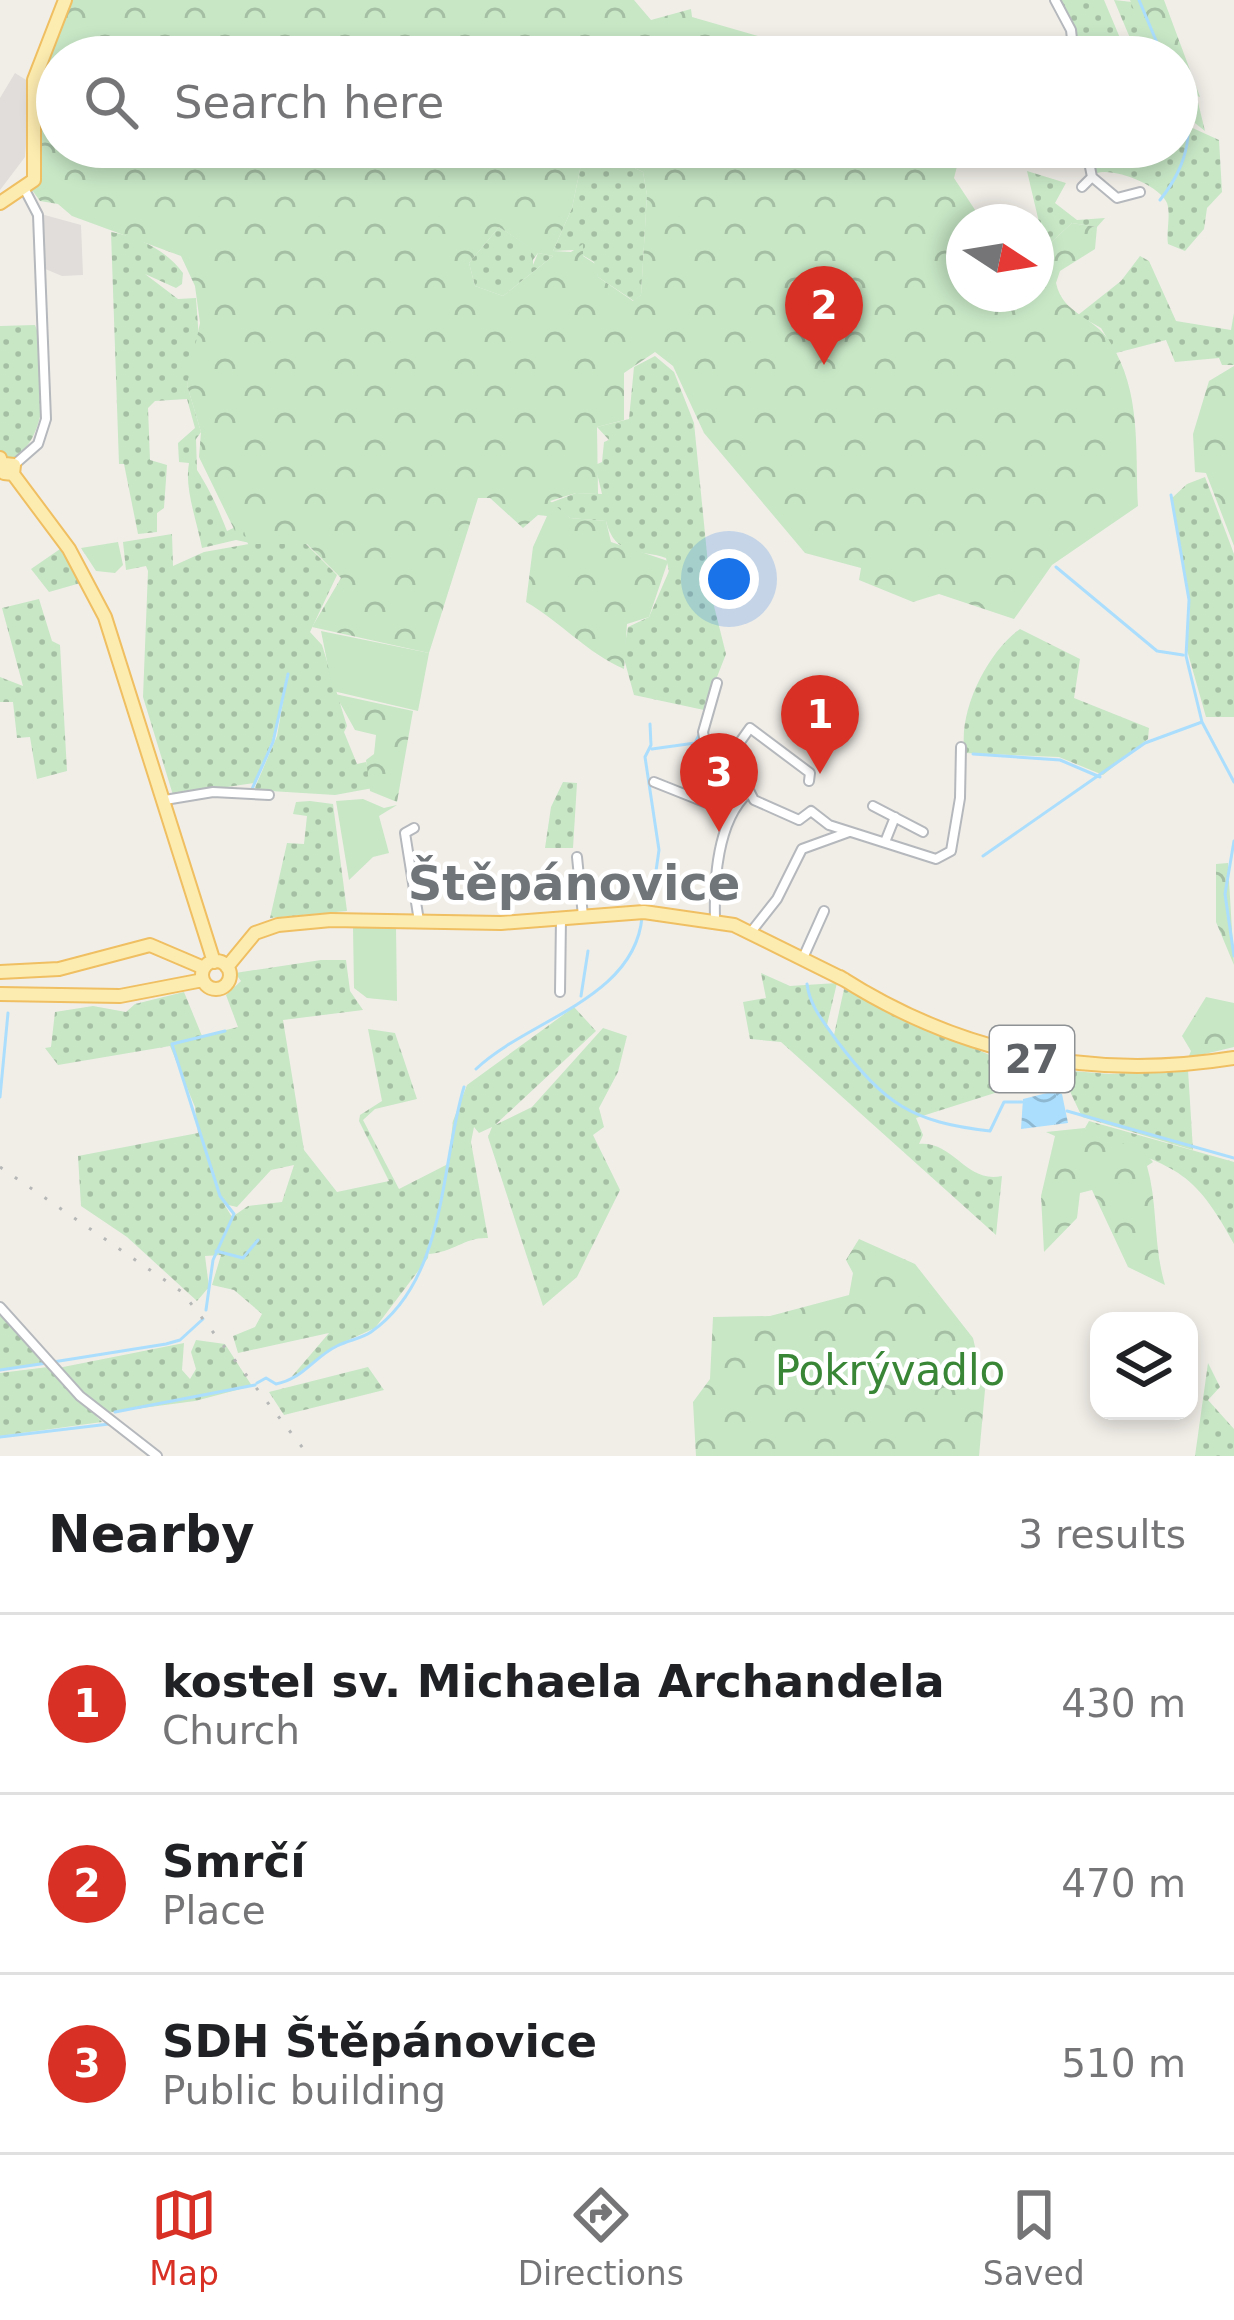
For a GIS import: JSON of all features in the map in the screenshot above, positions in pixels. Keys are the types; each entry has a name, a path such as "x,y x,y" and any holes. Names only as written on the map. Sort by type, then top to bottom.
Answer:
{"main road":[{"path":"49,36 65,0"},
{"path":"0,203 26,190 35,176 32,99 36,72"},
{"path":"6,468 93,590 168,799 212,969"},
{"name":"27","path":"0,994 130,996 212,969 257,932 311,923 644,912 715,920 751,932 962,1037 1041,1061 1127,1069 1234,1058"},
{"path":"0,972 50,971 146,945 166,948 212,969"}],"street":[{"path":"1055,0 1072,36"},
{"path":"1090,168 1092,178 1117,198 1140,192"},
{"path":"1082,188 1092,178"},
{"path":"6,468 38,444 45,430 38,215 26,190"},
{"path":"717,683 702,753 740,773 748,793 798,820 810,810 829,825 936,859 951,851 960,798 961,746"},
{"path":"725,763 750,728 809,773 809,781"},
{"path":"654,782 733,813"},
{"path":"168,799 213,792 269,795"},
{"path":"715,920 712,893 733,813 748,793"},
{"path":"873,806 923,832"},
{"path":"885,842 896,818"},
{"path":"414,828 405,833 419,922"},
{"path":"751,932 777,899 803,848 854,830"},
{"path":"577,857 583,916"},
{"path":"807,960 824,911"},
{"path":"560,992 561,918"},
{"path":"0,1307 80,1396 157,1456"}],"shaded area":[{"path":"15,73 31,83 25,157 0,190 0,98"},
{"path":"41,214 81,225 83,275 62,276 43,268"}],"green space":[{"path":"73,0 634,0 651,20 691,9 692,17 758,36 55,36"},
{"path":"1058,0 1104,0 1119,36 1069,36"},
{"path":"1114,0 1132,2 1146,36 1129,36"},
{"path":"1130,0 1164,0 1177,36 1144,36"},
{"path":"1198,130 1219,140 1222,192 1207,208 1204,229 1185,251 1168,244 1168,208 1162,196 1136,179 1097,173 1095,168 1198,168"},
{"path":"36,134 36,168 580,168 572,208 553,251 571,252 583,244 583,256 597,265 598,277 633,301 641,295 647,195 643,172 635,168 957,168 954,178 971,204 946,204 946,312 1054,312 1054,240 1072,223 1097,227 1095,249 1060,271 1056,283 1065,302 1103,333 1120,361 1135,422 1138,506 1052,565 1014,619 939,594 913,602 859,580 861,568 805,553 704,433 673,366 655,352 624,373 624,420 597,427 598,494 576,493 550,501 570,518 606,521 611,542 668,561 649,617 627,624 624,669 526,602 533,547 547,516 538,515 523,528 490,498 478,498 429,653 312,627 341,578 307,544 248,544 242,525 235,531 199,457 201,432 187,385 200,323 195,286 181,256 72,216 58,204 40,201 32,190","holes":["499,227 532,249 529,265 538,253 553,256 503,296 475,286 469,263"]},
{"path":"580,168 643,172 647,195 641,295 634,301 598,277 594,262 574,250 553,251 572,208"},
{"path":"1027,171 1066,183 1055,203 1077,220 1105,218 1097,227 1072,223 1054,240 1054,204 1035,204"},
{"path":"499,227 533,249 533,265 538,253 553,256 503,296 475,286 469,263"},
{"path":"111,232 160,251 183,273 182,284 176,288 145,274 178,299 196,298 199,340 187,385 201,432 196,439 197,470 227,531 242,524 250,543 236,540 202,548 190,494 189,463 179,462 178,443 195,428 187,399 155,401 148,408 150,460 167,465 164,508 157,513 157,532 138,534 124,464 119,464"},
{"path":"1140,256 1149,261 1176,321 1231,330 1234,313 1234,365 1222,365 1219,358 1175,362 1166,340 1116,353 1101,328 1078,315 1121,281"},
{"path":"35,325 43,358 40,418 24,450 11,459 0,453 0,326"},
{"path":"655,356 674,372 694,423 711,594 726,654 704,710 634,695 623,655 628,627 649,617 669,571 666,558 623,547 606,521 570,518 550,503 576,493 602,494 595,465 602,462 604,442 609,440 597,427 629,419 634,367"},
{"path":"1234,366 1234,546 1206,473 1195,472 1193,434 1209,381"},
{"path":"1205,477 1234,554 1234,717 1206,717 1187,650 1190,609 1172,498 1187,484"},
{"path":"172,534 173,566 204,552 266,541 306,544 337,575 310,632 322,645 347,726 344,732 357,764 366,762 373,788 335,795 254,790 277,736 288,674 272,741 254,783 173,795 143,697 148,571 146,566 126,570 123,542"},
{"path":"118,542 123,565 115,573 96,571 81,548"},
{"path":"63,547 84,582 49,592 31,569"},
{"path":"39,599 52,641 60,645 67,771 37,779 30,737 17,738 13,702 0,702 0,677 23,686 2,608"},
{"path":"1020,629 1080,659 1074,698 1149,728 1148,739 1103,775 1059,757 965,753 966,720 977,685 996,652"},
{"path":"321,631 429,653 418,711 333,691"},
{"path":"335,694 413,711 397,802 370,791 366,760 374,754 376,735 355,730"},
{"path":"563,782 577,783 573,848 545,848 551,807"},
{"path":"363,799 384,808 397,805 379,816 389,853 373,857 349,880 336,801"},
{"path":"296,802 333,804 347,911 270,918 287,843 304,844 307,816 293,814"},
{"path":"1228,863 1234,965 1216,922 1216,864"},
{"path":"353,927 396,927 397,1001 367,998 354,988"},
{"path":"346,960 350,991 363,1010 283,1020 304,1150 337,1192 389,1181 359,1121 360,1115 382,1101 368,1029 395,1033 417,1099 375,1109 363,1120 399,1189 448,1164 453,1121 467,1085 574,1007 596,1031 495,1125 532,1107 603,1028 627,1036 618,1072 599,1108 604,1127 593,1135 620,1190 577,1277 543,1306 488,1137 492,1127 479,1133 474,1127 471,1142 488,1238 429,1254 432,1226 428,1258 375,1328 333,1347 288,1381 329,1333 238,1353 233,1336 255,1327 262,1314 234,1290 212,1285 221,1255 205,1256 209,1287 197,1301 127,1237 81,1206 78,1156 198,1133 195,1107 170,1046 58,1065 45,1048 51,1047 55,1012 93,1006 126,1012 135,1004 184,992 202,1036 238,1027 226,995 241,981 235,973","holes":["294,1165 282,1202 248,1206 232,1217 224,1204 237,1207 271,1170"]},
{"path":"761,973 790,986 837,983 827,1025 834,1035 844,989 1007,1063 998,1092 916,1118 923,1135 919,1144 942,1149 979,1174 1002,1176 996,1235 781,1042 750,1039 743,1002 766,998"},
{"path":"1206,997 1234,1003 1234,1047 1188,1058 1191,1051 1182,1036"},
{"path":"1060,1070 1109,1074 1188,1070 1193,1150 1082,1117"},
{"path":"1089,1121 1234,1162 1234,1244 1189,1181 1091,1132 1085,1128"},
{"path":"1085,1128 1144,1152 1153,1162 1147,1166 1165,1285 1128,1267 1092,1190 1080,1193 1077,1218 1044,1252 1041,1196 1055,1136 1046,1132"},
{"name":"Pokrývadlo","path":"859,1239 915,1264 973,1338 985,1390 979,1456 696,1456 693,1402 710,1379 713,1317 770,1316 849,1295 853,1273 846,1260"},
{"path":"0,1314 43,1363 0,1370"},
{"path":"196,1340 225,1344 252,1386 195,1401 105,1413 58,1368 184,1343 182,1370 190,1379 196,1369 191,1352"},
{"path":"1208,1363 1220,1387 1208,1400 1234,1429 1234,1456 1195,1456"},
{"path":"48,1367 102,1422 0,1436 0,1373"},
{"path":"368,1367 384,1390 284,1415 269,1392"}],"water":[{"path":"1055,1091 1062,1094 1068,1123 1021,1129 1023,1099"}],"waterway":[{"path":"1139,0 1154,36"},
{"path":"1160,200 1179,168"},
{"path":"1171,495 1189,600 1186,656 1202,722 1234,782"},
{"path":"1056,567 1157,651 1183,655"},
{"path":"252,789 273,742 288,674"},
{"path":"983,856 1145,743 1202,722"},
{"path":"650,724 651,745 645,757 659,850 653,892"},
{"path":"652,749 695,743 699,735"},
{"path":"973,754 1060,760 1100,777"},
{"path":"1234,841 1225,894 1234,956"},
{"path":"476,1069 600,988 635,945 642,917"},
{"path":"581,996 588,951"},
{"path":"807,984 814,1007 837,1041 870,1080 902,1106 940,1122 990,1131 1004,1102 1022,1102"},
{"path":"0,1097 8,1013"},
{"path":"206,1310 213,1260 234,1214 220,1196 172,1044 225,1031"},
{"path":"257,1383 266,1378 276,1384 294,1378 329,1351 371,1332 396,1309 427,1252 464,1087"},
{"path":"1067,1111 1234,1158"},
{"path":"216,1251 243,1258 258,1240"},
{"path":"53,1362 180,1340 203,1319"},
{"path":"0,1370 47,1363"},
{"path":"115,1412 255,1385"},
{"path":"0,1437 109,1424"}],"railway":[{"path":"0,1167 182,1292 309,1456"}],"place":[{"name":"Smrčí","path":"824,365"},
{"name":"kostel sv. Michaela Archandela","path":"820,774"},
{"name":"SDH Štěpánovice","path":"719,832"}],"district":[{"name":"Štěpánovice","path":"574,883"}]}
